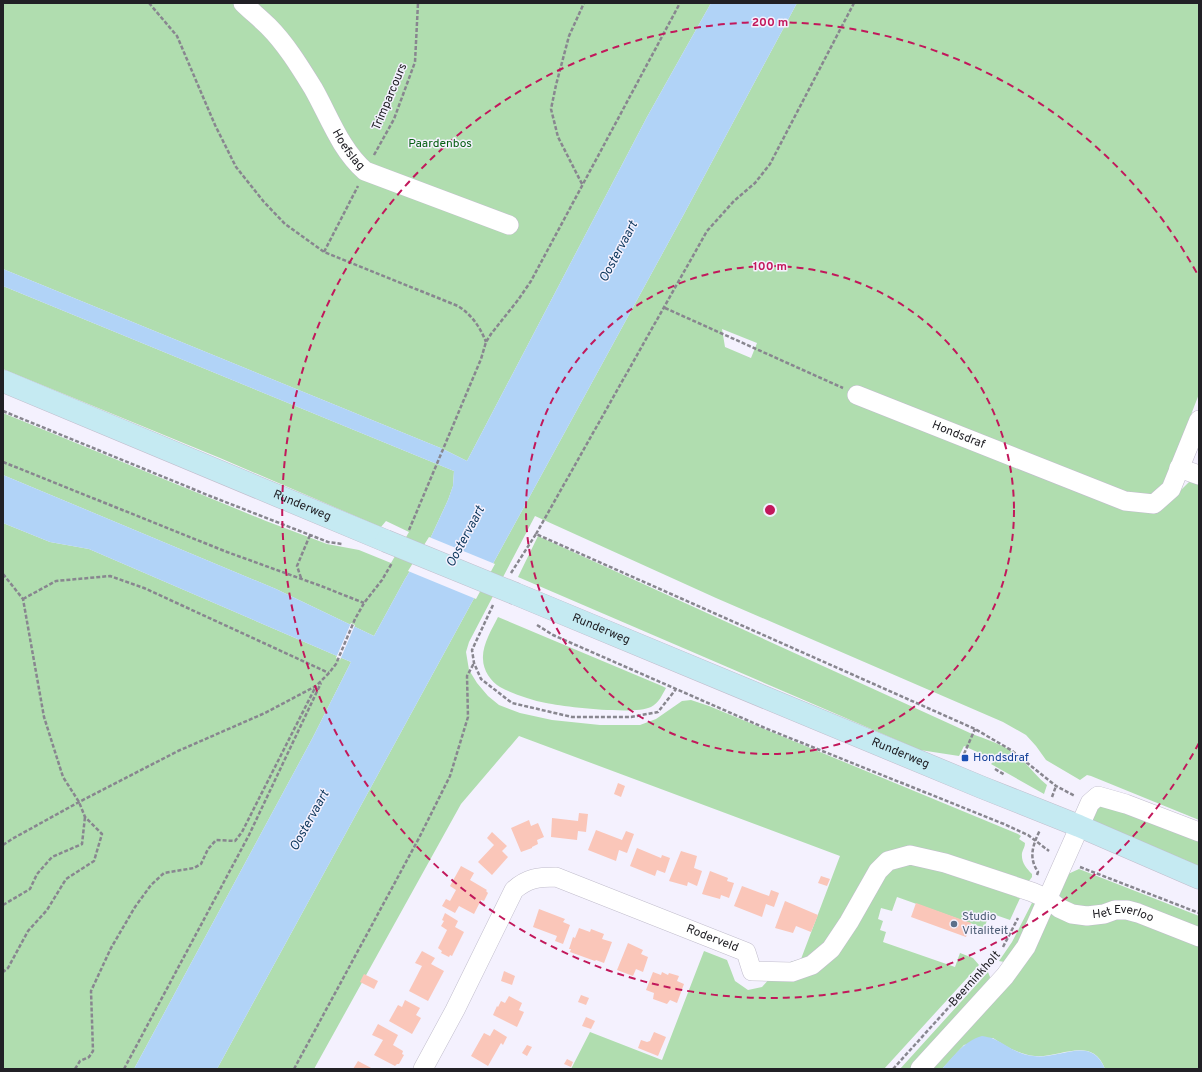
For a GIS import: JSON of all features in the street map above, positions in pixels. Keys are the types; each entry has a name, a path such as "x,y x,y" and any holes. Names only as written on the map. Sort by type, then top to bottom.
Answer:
{"street":[{"name":"Hoefslag","path":"243,3 269,27 293,57 313,89 343,145 355,162 365,171 509,225"},
{"name":"Runderweg","path":"3,381 980,787 1079,826 1199,878"},
{"name":"Hondsdraf","path":"857,395 1125,500 1154,504 1171,489 1199,420"},
{"path":"1179,468 1199,475"},
{"path":"1079,826 1090,803 1098,796 1126,804 1199,832"},
{"name":"Beerninkholt","path":"920,1069 1005,976 1026,947 1040,895 1063,860 1079,826"},
{"name":"Roderveld","path":"423,1069 455,1010 514,890 523,882 539,877 556,877 746,952 752,971 775,972 792,972 812,965 831,949 878,871 888,861 910,855 924,858 1040,895"},
{"name":"Het Everloo","path":"1040,895 1059,908 1072,914 1087,916 1104,914 1115,910 1127,910 1199,937"}],"path":[{"path":"149,3 177,36 215,125 236,168 264,202 285,224 324,252 458,306 473,318 481,329 486,342"},
{"name":"Trimparcours","path":"324,252 365,171 394,119 415,62 418,3"},
{"path":"582,184 558,137 551,109 569,36 584,3"},
{"path":"431,479 481,359 486,342 524,292 680,3"},
{"path":"536,534 665,308 707,231 734,201 755,183 770,164 854,3"},
{"path":"665,308 857,395"},
{"name":"Runderweg","path":"3,410 210,496 328,542 343,544"},
{"path":"3,462 227,552 364,603"},
{"path":"301,579 297,566 310,535"},
{"path":"3,574 24,599 44,717 63,777 79,802 86,817 102,834 94,861 66,879 47,910 28,930 8,968 3,972"},
{"path":"24,599 56,581 110,576 144,588 329,673"},
{"path":"3,845 79,802 178,751 265,713 316,686 336,664 355,619"},
{"name":"Runderweg","path":"534,622 552,635 765,728 1004,824 1036,840 1056,857 1199,913"},
{"path":"294,1069 420,838 450,776 468,718 467,676 474,663"},
{"path":"124,1069 249,835 322,681"},
{"path":"75,1069 80,1061 89,1057 93,1050 91,991 111,948 135,907 151,885 164,873 194,868 201,864 208,849 216,840 235,841 242,832 316,686"},
{"path":"964,754 975,729"},
{"name":"Beerninkholt","path":"893,1069 1001,950 1040,895 1038,872 1034,866 1031,856 1056,786"},
{"path":"3,905 30,889 37,874 52,858 82,844 86,817"}],"green space":[{"name":"Paardenbos","path":"3,3 711,3 647,117 467,461 443,449 3,269"},
{"path":"797,3 1199,3 1199,394 1182,438 1175,496 1192,479 1199,479 1199,820 1091,776 1087,775 1080,780 1046,760 1026,735 1003,722 716,598 535,516 469,642 466,652 469,670 477,683 488,696 499,705 520,713 552,720 600,725 640,725 656,719 682,701 691,700 709,706 1018,834 1021,836 1019,839 1025,843 1022,859 1032,874 1032,877 1026,885 1010,920 990,913 984,928 897,897 892,911 881,908 878,919 883,921 880,930 886,932 883,942 955,967 960,953 973,958 979,965 884,1069 571,1069 590,1032 662,1060 704,951 727,960 735,981 748,990 762,987 771,977 801,975 855,903 810,961 772,967 801,959 840,856 519,736 461,804 314,1069 217,1069 684,214","holes":["722,329 757,343 751,358 725,347"]},
{"path":"3,286 454,471 453,486 430,539 405,579 374,636 276,589 3,475 3,413 266,521 327,544 359,550 391,563 409,532 386,521 381,527 220,458 3,369"},
{"path":"3,523 50,542 89,549 351,662 312,739 134,1069 3,1069"},
{"path":"538,536 970,733 1003,746 1015,753 1047,785 1044,794 991,764 995,760 964,746 959,756 920,750 518,577"},
{"path":"498,617 666,688 660,699 651,707 631,710 600,710 555,705 511,692 500,687 494,682 488,675 483,663 484,648"},
{"path":"1105,802 1199,838 1199,866 1085,817"},
{"path":"1079,869 1199,916 1199,1069 1105,1069 1099,1059 1092,1053 1084,1050 1075,1050 1045,1056 1035,1056 1013,1050 993,1038 964,1045 942,1069 930,1069 1068,874"},
{"path":"1034,899 1039,901 1015,952 1004,962 999,961 1012,942"},
{"path":"988,972 990,977 989,982 909,1069 900,1069"}],"water":[{"name":"Oostervaart","path":"711,3 797,3 684,214 217,1069 134,1069 312,739 351,662 89,549 50,542 3,523 3,475 276,589 374,636 405,579 430,539 453,486 454,471 3,286 3,269 443,449 467,461 647,117"},
{"path":"982,1036 992,1038 1017,1052 1033,1056 1054,1055 1074,1051 1092,1053 1099,1059 1105,1069 942,1069 965,1045"}],"pier":[{"path":"429,537 495,564 476,599 408,571"},
{"path":"351,623 355,625 340,660 336,658"}],"building":[{"path":"618,783 625,786 621,797 614,794"},
{"path":"579,813 588,814 586,832 578,831 577,840 551,837 552,818 578,821"},
{"path":"529,820 531,826 538,823 544,837 537,840 538,844 532,848 521,852 511,828"},
{"path":"596,830 622,840 626,831 634,834 627,853 619,850 616,861 588,850"},
{"path":"492,832 507,846 502,851 508,857 492,875 478,862 494,845 487,838"},
{"path":"637,848 661,858 662,855 670,858 665,873 657,870 655,876 630,866"},
{"path":"681,851 697,856 694,868 702,871 697,886 688,882 687,886 669,881"},
{"path":"461,866 474,873 470,880 487,890 486,891 488,893 484,901 481,900 474,914 459,906 455,913 442,906 446,899 450,901 456,890 450,886"},
{"path":"710,871 728,878 727,881 734,883 729,898 721,895 720,899 702,894"},
{"path":"821,876 830,879 827,886 818,883"},
{"path":"742,886 769,896 771,890 779,893 774,907 766,904 762,917 734,906"},
{"path":"785,901 818,915 811,932 796,926 793,933 775,928"},
{"path":"916,903 971,923 966,937 911,917"},
{"path":"539,909 565,919 563,922 570,925 563,944 555,941 557,936 533,927"},
{"path":"445,913 458,921 455,927 464,932 452,956 450,955 449,957 441,953 442,951 438,948 447,930 441,926 444,921 442,920"},
{"path":"579,928 590,932 591,929 604,934 602,939 612,942 604,963 570,952 571,949 569,949 573,937 575,938"},
{"path":"628,943 643,950 641,954 648,957 643,972 636,969 633,976 617,970"},
{"path":"422,951 435,958 431,964 444,971 428,1001 409,991 422,966 415,963"},
{"path":"504,971 515,976 512,985 501,981"},
{"path":"653,972 661,975 662,972 668,975 669,973 679,976 677,981 684,984 677,1003 670,1000 667,1004 653,999 654,993 646,990"},
{"path":"364,974 378,981 374,989 360,982"},
{"path":"581,995 589,998 586,1005 578,1002"},
{"path":"509,996 522,1003 519,1010 524,1012 517,1027 493,1015 501,1001 505,1003"},
{"path":"405,1000 420,1008 416,1015 421,1018 412,1034 389,1021 398,1005 402,1007"},
{"path":"586,1017 595,1021 591,1029 582,1026"},
{"path":"378,1024 398,1035 393,1045 403,1051 402,1054 404,1055 399,1064 395,1066 374,1055 383,1040 372,1035"},
{"path":"494,1029 507,1037 503,1045 501,1043 488,1066 471,1056 484,1033 490,1036"},
{"path":"654,1032 666,1037 658,1056 638,1048 641,1040 647,1042 650,1041"},
{"path":"527,1045 532,1047 527,1056 522,1053"},
{"path":"567,1059 573,1062 571,1067 564,1064"},
{"path":"358,1061 373,1069 353,1069"}],"place":[{"name":"Hondsdraf","path":"965,758"},
{"name":"Studio Vitaliteit","path":"954,924"}]}
